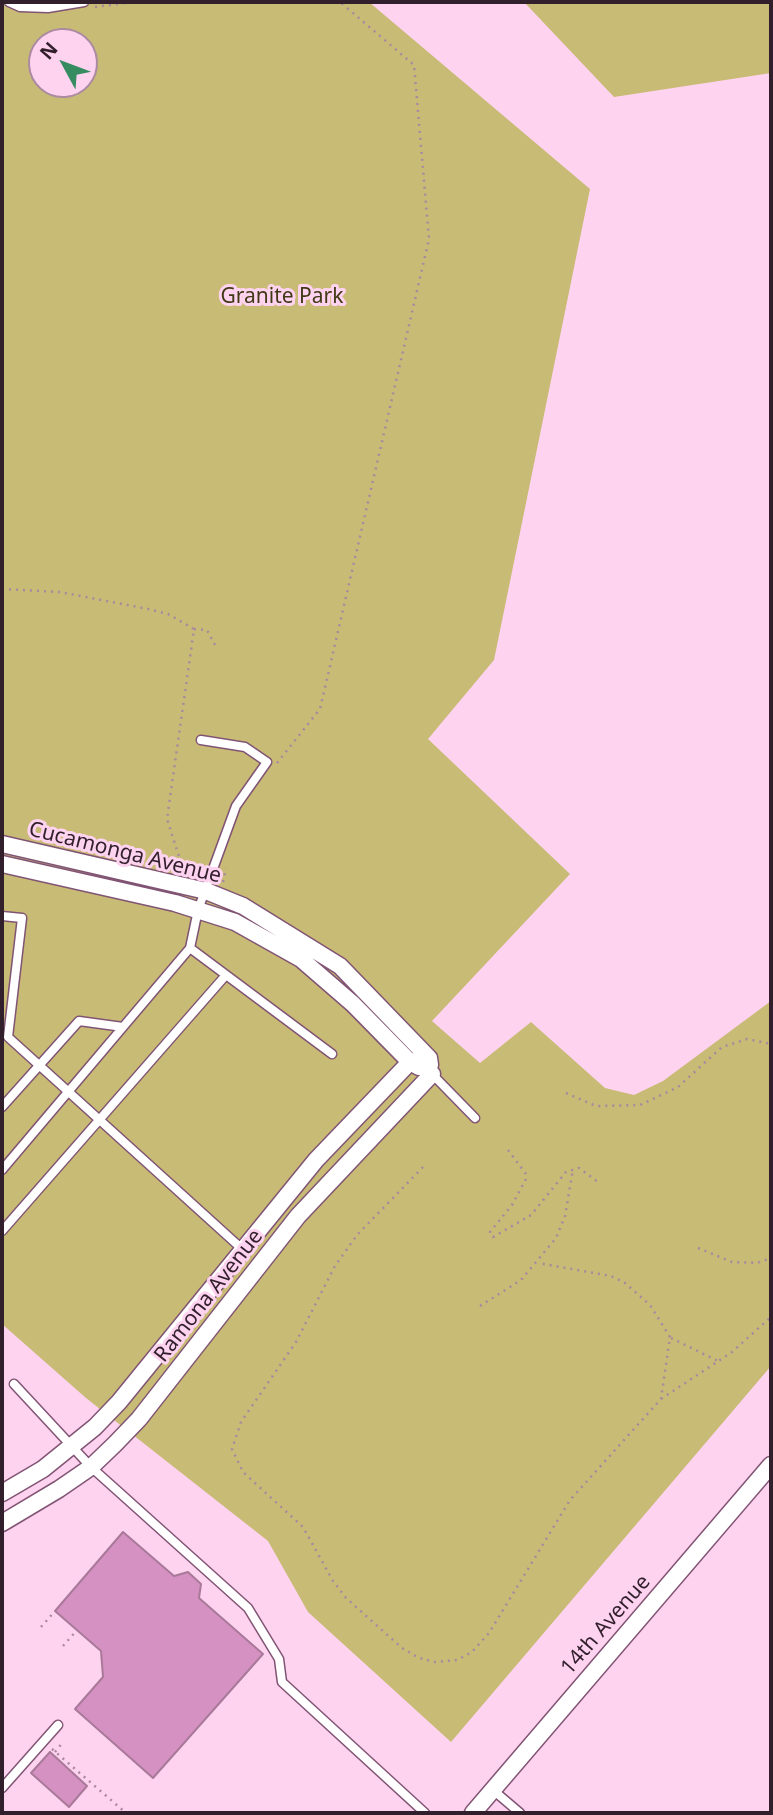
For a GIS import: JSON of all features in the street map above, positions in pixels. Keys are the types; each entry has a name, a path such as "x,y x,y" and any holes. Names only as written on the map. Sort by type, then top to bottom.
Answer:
{"street":[{"name":"Cucamonga Avenue","path":"2,844 206,891 277,925 340,966 430,1066"},
{"name":"Cucamonga Avenue","path":"2,864 236,922 301,959 353,1004 410,1062 430,1066"},
{"name":"Ramona Avenue","path":"2,1493 43,1469 72,1447 119,1402 316,1160 410,1062"},
{"name":"Ramona Avenue","path":"2,1523 91,1467 139,1419 298,1216 430,1066"},
{"name":"14th Avenue","path":"473,1813 771,1465"}],"lane":[{"path":"9,2 20,7 48,8 84,2"},
{"path":"2,1170 70,1093 190,948 198,911 236,806 267,762 246,747 201,740"},
{"path":"2,916 22,918 5,1039 39,1065 242,1248"},
{"path":"190,948 332,1054"},
{"path":"2,1231 226,975"},
{"path":"2,1107 79,1021 123,1027"},
{"path":"430,1066 475,1118"},
{"path":"14,1384 91,1467 248,1608 279,1660 282,1682 425,1813"},
{"path":"2,1788 58,1725"},
{"path":"493,1790 520,1813"}],"path":[{"path":"272,770 320,709 429,239 414,65 341,2"},
{"path":"2,589 78,595 168,614 194,629 207,630 215,645"},
{"path":"183,869 167,819 194,629"},
{"path":"223,883 228,861"},
{"path":"566,1093 596,1106 640,1105 677,1087 722,1047 747,1040 771,1044"},
{"path":"508,1150 526,1174 526,1179 512,1205 492,1228 490,1234 493,1237 531,1215 562,1175 573,1169 583,1170 598,1182"},
{"path":"423,1167 357,1235 342,1255 296,1342 233,1438 232,1450 235,1462 303,1527 333,1581 346,1598 402,1647 419,1658 435,1662 457,1660 472,1652 489,1633 570,1500 661,1399 748,1341 771,1317"},
{"path":"480,1306 508,1290 537,1263 556,1238 565,1216 573,1169"},
{"path":"698,1248 732,1262 757,1263 771,1258"},
{"path":"537,1263 590,1270 625,1283 650,1305 670,1338 718,1361"},
{"path":"661,1399 670,1338"},
{"path":"41,1626 55,1611"},
{"path":"63,1646 77,1630"},
{"path":"64,1742 53,1750 126,1813"}],"green space":[{"name":"Granite Park","path":"2,2 369,2 590,189 494,660 428,739 570,874 432,1021 480,1063 531,1022 605,1088 634,1095 663,1081 771,1001 771,1366 451,1742 308,1612 268,1541 86,1398 2,1324"},
{"path":"524,2 771,2 771,73 614,97"}],"building":[{"path":"123,1532 174,1576 188,1572 201,1584 199,1598 263,1654 153,1778 75,1709 103,1677 101,1651 55,1611"},
{"path":"50,1752 87,1786 69,1807 31,1773"}]}
